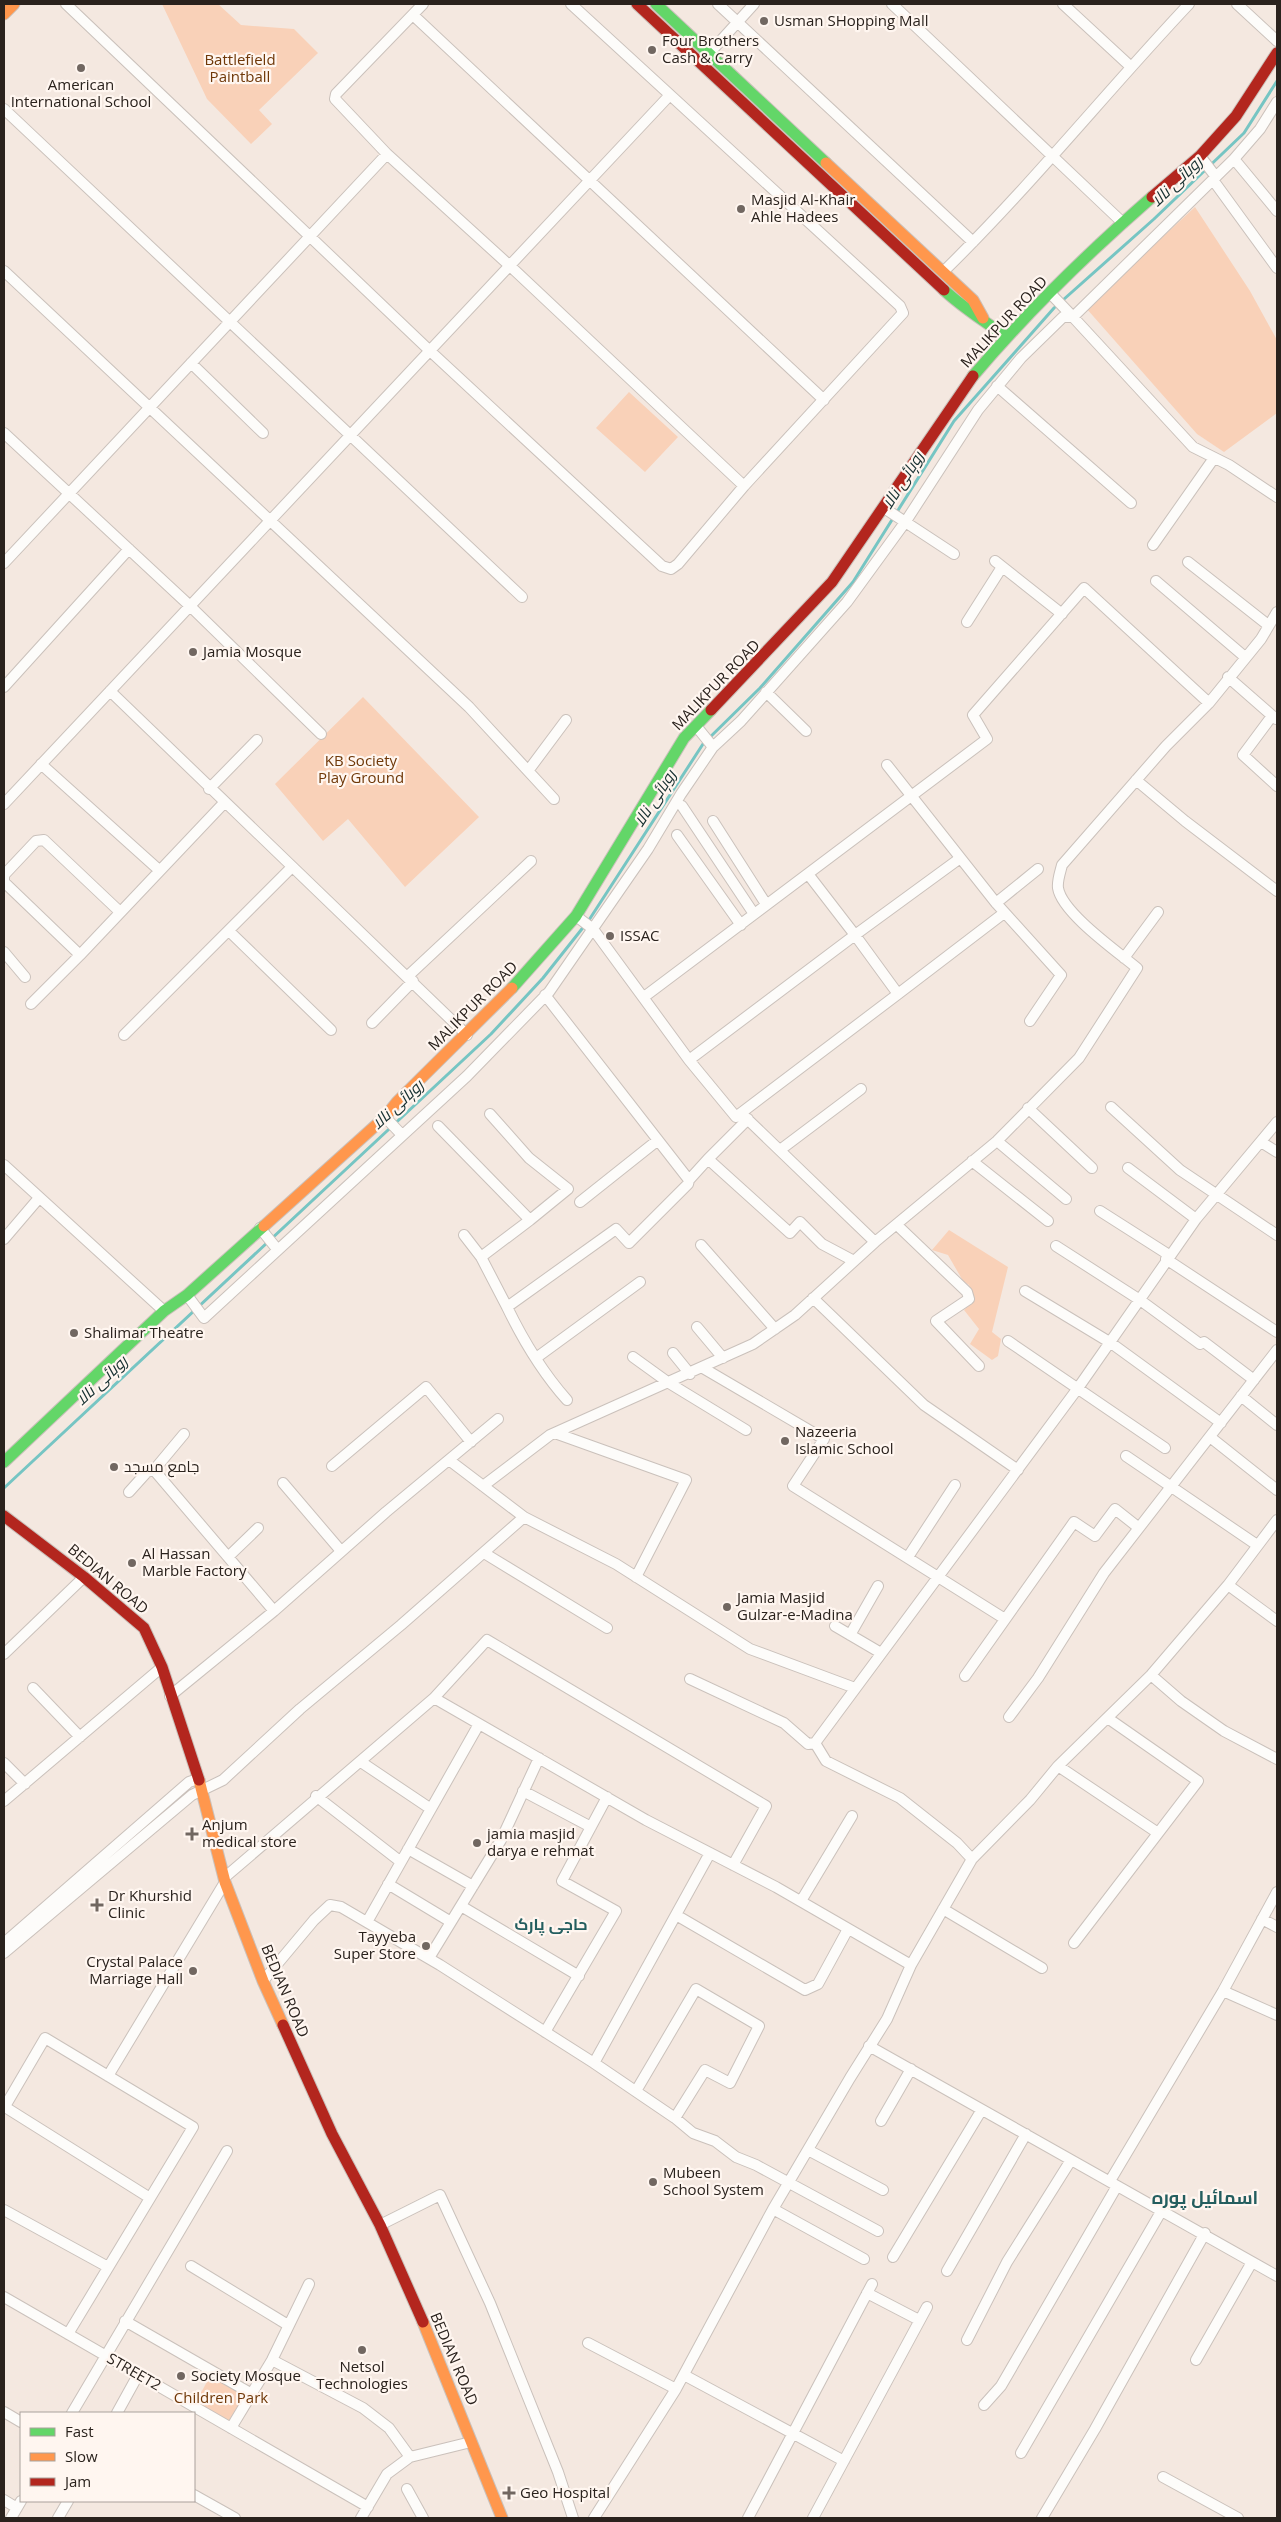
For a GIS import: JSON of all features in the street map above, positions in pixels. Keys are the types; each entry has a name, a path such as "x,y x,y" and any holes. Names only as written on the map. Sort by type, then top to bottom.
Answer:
{"street":[{"path":"4,14 14,4"},
{"path":"66,4 429,350 662,566 671,569 678,564 744,486 903,313 900,306 669,96 571,4"},
{"path":"423,4 336,94 335,99 387,154 509,265 744,486"},
{"path":"637,4 962,307 984,319 1006,337"},
{"path":"656,4 973,300 984,319"},
{"path":"718,4 973,242"},
{"path":"700,64 754,4"},
{"path":"892,4 1123,223"},
{"path":"1063,4 1130,66"},
{"path":"943,272 1052,156 1130,66 1190,4"},
{"path":"1237,4 1277,41"},
{"path":"413,15 824,400"},
{"name":"MALIKPUR ROAD","path":"4,1462 164,1311 188,1297 387,1119 397,1102 468,1034 578,918 684,738 699,730 832,582 888,510 968,382 1006,337 1052,295 1123,223 1202,159 1236,116 1277,53"},
{"path":"4,804 350,433 669,96"},
{"path":"188,1297 204,1318 275,1247 400,1133 467,1076 545,995 593,928 712,745 741,721 847,602 906,521 978,410 997,386 1021,358 1063,318 1073,317 1214,176 1234,159 1260,130 1277,102"},
{"path":"4,109 228,323 350,433 522,597"},
{"path":"5,559 387,154"},
{"path":"1202,159 1277,268"},
{"path":"1234,159 1277,211"},
{"path":"4,271 469,707 554,799"},
{"path":"1052,295 1193,447 1237,469 1277,497"},
{"path":"191,363 263,433"},
{"path":"997,386 1131,503"},
{"path":"4,433 189,605 321,734"},
{"path":"1153,545 1214,458"},
{"path":"888,510 954,554"},
{"path":"4,687 129,549"},
{"path":"1188,562 1272,624"},
{"path":"968,622 999,564 1062,614"},
{"path":"1156,580 1245,656"},
{"path":"644,997 987,739 973,715 1084,588 1208,703"},
{"path":"483,1486 555,1433 754,1344 775,1329 875,1242 898,1225 997,1141 1079,1058 1137,972 1137,968 1108,946 1064,902 1058,888 1062,865 1166,746 1208,703 1228,676 1261,640 1272,624 1277,612"},
{"path":"1228,676 1275,718 1243,754 1277,786"},
{"path":"110,691 224,803 468,1034"},
{"path":"766,692 806,731"},
{"path":"528,770 566,720"},
{"path":"699,730 712,745"},
{"path":"209,788 257,740"},
{"path":"41,764 159,870"},
{"path":"887,765 913,796 959,859 1004,913 1061,974 1030,1021"},
{"path":"1136,780 1185,821 1277,891"},
{"path":"31,1004 224,803"},
{"path":"682,806 754,914"},
{"path":"713,821 766,904"},
{"path":"677,836 741,925"},
{"path":"80,955 4,882 4,876 36,841 44,840 119,911"},
{"path":"689,1060 959,859"},
{"path":"372,1023 411,979 531,860"},
{"path":"124,1035 230,932 292,867"},
{"path":"996,903 1038,868"},
{"path":"808,874 898,994"},
{"path":"1124,958 1158,912"},
{"path":"507,1307 616,1229 629,1243 688,1184 689,1180 745,1116 898,994 1004,913"},
{"path":"578,918 593,928 689,1060 736,1118 745,1116"},
{"path":"230,932 331,1030"},
{"path":"4,952 26,978"},
{"path":"545,995 689,1180"},
{"path":"780,1150 861,1089"},
{"path":"1028,1108 1092,1168"},
{"path":"1111,1108 1180,1170 1277,1236"},
{"path":"481,1257 568,1190 529,1158 490,1114"},
{"path":"745,1116 875,1242"},
{"path":"387,1119 400,1133"},
{"path":"815,1744 1111,1343 1168,1257 1196,1219 1277,1122"},
{"path":"438,1126 530,1220"},
{"path":"580,1202 658,1140"},
{"path":"997,1141 1066,1199"},
{"path":"1261,1142 1277,1152"},
{"path":"708,1159 790,1233 800,1222 822,1244 854,1261"},
{"path":"972,1161 1048,1221"},
{"path":"4,1165 164,1311"},
{"path":"1128,1168 1196,1219"},
{"path":"4,1239 39,1198"},
{"path":"1100,1211 1277,1332"},
{"path":"898,1225 966,1292 969,1299 936,1321 978,1366"},
{"path":"262,1231 275,1247"},
{"path":"464,1235 481,1257 523,1341 552,1384 566,1400"},
{"path":"701,1245 775,1329"},
{"path":"1056,1246 1140,1300 1200,1344 1204,1342 1254,1380"},
{"path":"536,1358 640,1282"},
{"path":"1025,1291 1111,1343 1221,1423"},
{"path":"812,1298 924,1406 1018,1470"},
{"path":"697,1327 723,1358"},
{"path":"1008,1341 1165,1448"},
{"path":"1010,1717 1038,1678 1104,1573 1277,1350"},
{"path":"673,1353 690,1374"},
{"path":"633,1357 669,1383 746,1430"},
{"path":"703,1368 824,1439 793,1486 938,1575 1005,1619"},
{"path":"332,1466 426,1387 472,1442"},
{"path":"1241,1396 1277,1425"},
{"path":"170,1696 274,1612 341,1551 498,1419"},
{"path":"555,1433 686,1480 636,1577"},
{"path":"129,1492 147,1472 154,1470 184,1434"},
{"path":"1210,1437 1277,1490"},
{"path":"1126,1456 1257,1546"},
{"path":"449,1460 524,1517 616,1564 750,1649 855,1688"},
{"path":"154,1470 274,1612"},
{"path":"284,1483 341,1551"},
{"path":"908,1557 955,1485"},
{"path":"964,1676 1074,1522 1095,1536 1115,1509 1139,1528"},
{"name":"BEDIAN ROAD","path":"4,1516 84,1577 144,1628 162,1667 202,1791 224,1880 263,1981 332,2134 380,2225 445,2373 502,2518"},
{"path":"4,1943 141,1831 192,1795 223,1780 300,1710 524,1517"},
{"path":"594,2518 676,2389 773,2209 869,2046 887,2019 911,1965 972,1860 1030,1800 1058,1766 1109,1719 1151,1675 1228,1585 1277,1520"},
{"path":"228,1557 258,1528"},
{"path":"484,1553 607,1628"},
{"path":"4,1654 84,1577"},
{"path":"1228,1585 1277,1621"},
{"path":"850,1635 878,1586"},
{"path":"835,1626 881,1653"},
{"path":"108,2076 224,1880 316,1796 361,1762 434,1698 486,1640 766,1806 733,1865"},
{"path":"4,1801 162,1667"},
{"path":"1151,1675 1181,1701 1224,1731 1277,1759"},
{"path":"690,1679 784,1723 808,1744 815,1744"},
{"path":"33,1688 80,1737"},
{"path":"434,1698 607,1797 801,1901 911,1965"},
{"path":"1074,1943 1198,1781 1109,1719"},
{"path":"367,1922 479,1724"},
{"path":"815,1744 826,1760 900,1798 957,1843 972,1860"},
{"path":"429,1958 501,1840 539,1758"},
{"path":"361,1762 431,1809"},
{"path":"4,1763 25,1784"},
{"path":"1058,1766 1158,1834"},
{"path":"4,1953 141,1831 189,1782 198,1779"},
{"path":"523,1791 591,1827"},
{"path":"316,1796 401,1862"},
{"path":"546,2032 616,1911 562,1881 607,1797"},
{"path":"801,1901 852,1816"},
{"path":"408,1849 473,1886"},
{"path":"594,2063 710,1853"},
{"path":"388,1884 451,1922"},
{"path":"984,2405 1001,2386 1277,1892"},
{"path":"263,1981 314,1920 330,1905 341,1906 429,1958 546,2032 636,2091 693,2133 714,2141 736,2157 756,2165 878,2232"},
{"path":"461,1906 579,1976"},
{"path":"943,1909 1042,1968"},
{"path":"676,1915 805,1990 818,1984 848,1929"},
{"path":"1262,1919 1277,1928"},
{"path":"636,2091 696,1989 759,2026 730,2083 704,2070 675,2118"},
{"path":"1223,1991 1277,2015"},
{"path":"68,2334 193,2127 45,2038 4,2108 150,2198"},
{"path":"869,2046 981,2111 1026,2134 1277,2276"},
{"path":"881,2121 911,2070"},
{"path":"893,2257 981,2111"},
{"path":"947,2271 1026,2134"},
{"path":"808,2150 883,2190"},
{"path":"73,2412 227,2151"},
{"path":"967,2340 1007,2262 1071,2160"},
{"path":"380,2225 440,2195 490,2303 558,2472 573,2518"},
{"path":"773,2209 864,2259"},
{"path":"4,2210 108,2267"},
{"path":"1021,2453 1162,2210"},
{"path":"1042,2518 1095,2429 1204,2234"},
{"path":"1196,2360 1252,2262"},
{"path":"191,2266 288,2325"},
{"path":"231,2428 272,2360 309,2284"},
{"path":"748,2518 869,2288 918,2320"},
{"name":"STREET2","path":"4,2297 368,2507"},
{"path":"813,2518 918,2320 927,2307"},
{"path":"125,2321 252,2394"},
{"path":"588,2343 676,2389"},
{"path":"272,2360 363,2408 389,2428 410,2457"},
{"path":"118,2412 138,2375"},
{"path":"684,2375 844,2461"},
{"path":"4,2412 20,2421"},
{"path":"361,2518 387,2474 410,2457 471,2442"},
{"path":"1163,2477 1238,2518"},
{"path":"407,2489 423,2518"},
{"path":"195,2496 235,2518"},
{"path":"4,2500 19,2504 11,2518"},
{"path":"61,2517 68,2502"}],"green space":[{"name":"Battlefield Paintball","path":"162,4 218,4 241,25 294,29 318,53 259,110 272,124 251,144 207,99"},
{"path":"1195,207 1250,291 1277,340 1277,413 1224,452 1197,434 1086,308"},
{"path":"629,392 678,437 645,472 596,428"},
{"name":"KB Society Play Ground","path":"363,697 479,817 405,887 348,819 323,841 275,784"},
{"path":"949,1230 1008,1267 992,1332 1001,1339 998,1356 992,1360 970,1344 979,1329 964,1310 973,1301 969,1285 963,1281 948,1255 932,1250"},
{"name":"Children Park","path":"212,2373 246,2393 228,2422 194,2405"}],"waterway":[{"name":"روہائی نالا","path":"4,1488 491,1034 543,978 589,920 703,744 760,688 853,582 954,421 1054,308 1154,219 1244,133 1277,81"}],"traffic: fast":[{"path":"656,4 826,163"},
{"path":"973,376 1059,283 1152,197"},
{"path":"944,290 966,309 1006,337"},
{"path":"512,988 576,916 684,738 711,710"},
{"path":"4,1462 164,1311 187,1295 264,1226"}],"traffic: slow":[{"path":"4,14 14,4"},
{"path":"826,163 973,300 983,318"},
{"path":"264,1226 385,1117 397,1102 512,988"},
{"path":"199,1780 225,1882 263,1981 283,2025"},
{"path":"423,2322 502,2518"}],"traffic: jam":[{"path":"637,4 944,290"},
{"path":"1152,197 1200,156 1236,116 1277,53"},
{"path":"711,710 832,582 973,376"},
{"path":"4,1516 84,1577 144,1628 162,1667 199,1780"},
{"path":"283,2025 332,2134 380,2225 423,2322"}],"place":[{"name":"Usman SHopping Mall","path":"764,21"},
{"name":"Four Brothers Cash & Carry","path":"652,50"},
{"name":"American International School","path":"81,68"},
{"name":"Masjid Al-Khair Ahle Hadees","path":"741,209"},
{"name":"Jamia Mosque","path":"193,652"},
{"name":"ISSAC","path":"610,936"},
{"name":"Shalimar Theatre","path":"74,1333"},
{"name":"Nazeeria Islamic School","path":"785,1441"},
{"name":"جامع مسجد","path":"114,1467"},
{"name":"Al Hassan Marble Factory","path":"132,1563"},
{"name":"Jamia Masjid Gulzar-e-Madina","path":"727,1607"},
{"name":"Anjum medical store","path":"192,1834"},
{"name":"jamia masjid darya e rehmat","path":"477,1843"},
{"name":"Dr Khurshid Clinic","path":"97,1905"},
{"name":"Tayyeba Super Store","path":"426,1946"},
{"name":"Crystal Palace Marriage Hall","path":"193,1971"},
{"name":"Mubeen School System","path":"653,2182"},
{"name":"Netsol Technologies","path":"362,2350"},
{"name":"Society Mosque","path":"181,2376"},
{"name":"Geo Hospital","path":"509,2493"}],"district":[{"name":"حاجی پارک","path":"551,1924"},
{"name":"اسمائیل پورہ","path":"1205,2198"}]}
